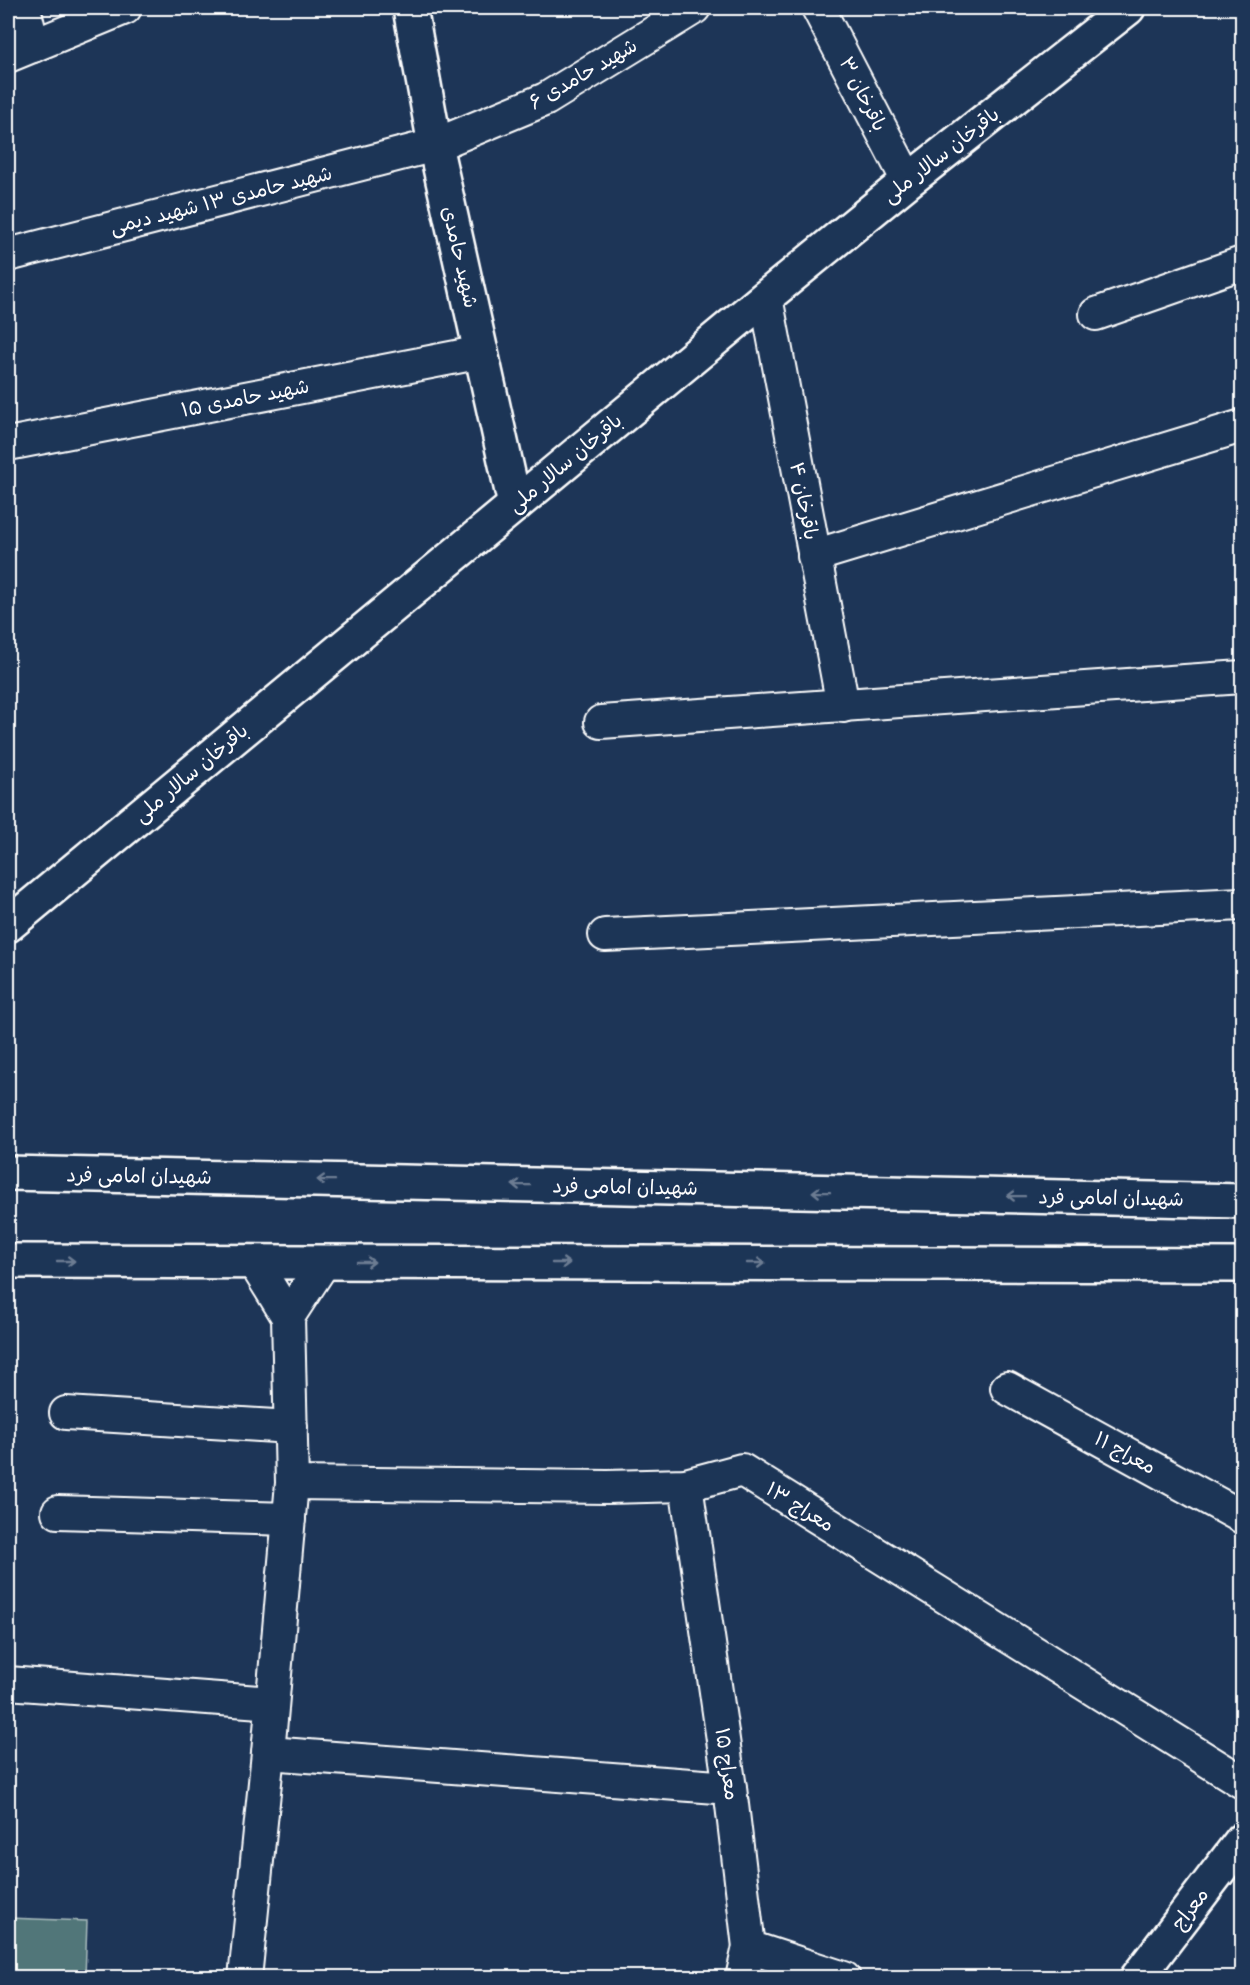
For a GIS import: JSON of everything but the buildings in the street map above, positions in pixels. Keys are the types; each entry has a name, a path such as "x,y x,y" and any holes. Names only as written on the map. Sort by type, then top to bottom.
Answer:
{"street":[{"path":"24,8 20,51 125,8"},
{"name":"شهید حامدی","path":"410,8 435,146 515,505"},
{"name":"شهید حامدی ۶","path":"435,146 546,99 694,8"},
{"name":"باقرخان ۳","path":"818,8 908,181"},
{"name":"باقرخان سالار ملی","path":"8,925 766,297 908,181 1128,8"},
{"name":"شهید حامدی ۱۳ شهید دیمی","path":"8,255 435,146"},
{"path":"1096,314 1242,263"},
{"name":"باقرخان ۴","path":"766,297 843,705"},
{"name":"شهید حامدی ۱۵","path":"8,444 482,352"},
{"path":"814,556 1242,426"},
{"path":"601,722 1242,677"},
{"path":"605,935 1242,904"},
{"name":"شهیدان امامی فرد","path":"8,1173 1242,1201"},
{"path":"8,1261 1242,1265"},
{"path":"244,1977 273,1703 292,1483 288,1317 254,1262"},
{"path":"288,1317 324,1262"},
{"name":"معراج ۱۱","path":"1007,1388 1242,1517"},
{"path":"66,1413 291,1426"},
{"name":"معراج ۱۳","path":"292,1483 607,1487 686,1485 742,1470 1242,1782"},
{"name":"معراج ۱۵","path":"686,1485 730,1788 749,1947 742,1977"},
{"path":"58,1512 289,1519"},
{"path":"8,1683 273,1703"},
{"path":"268,1753 730,1788"},
{"name":"معراج","path":"1137,1977 1242,1840"},
{"path":"749,1947 843,1977"}],"green space":[{"path":"8,1918 87,1921 85,1977 8,1977"}]}
